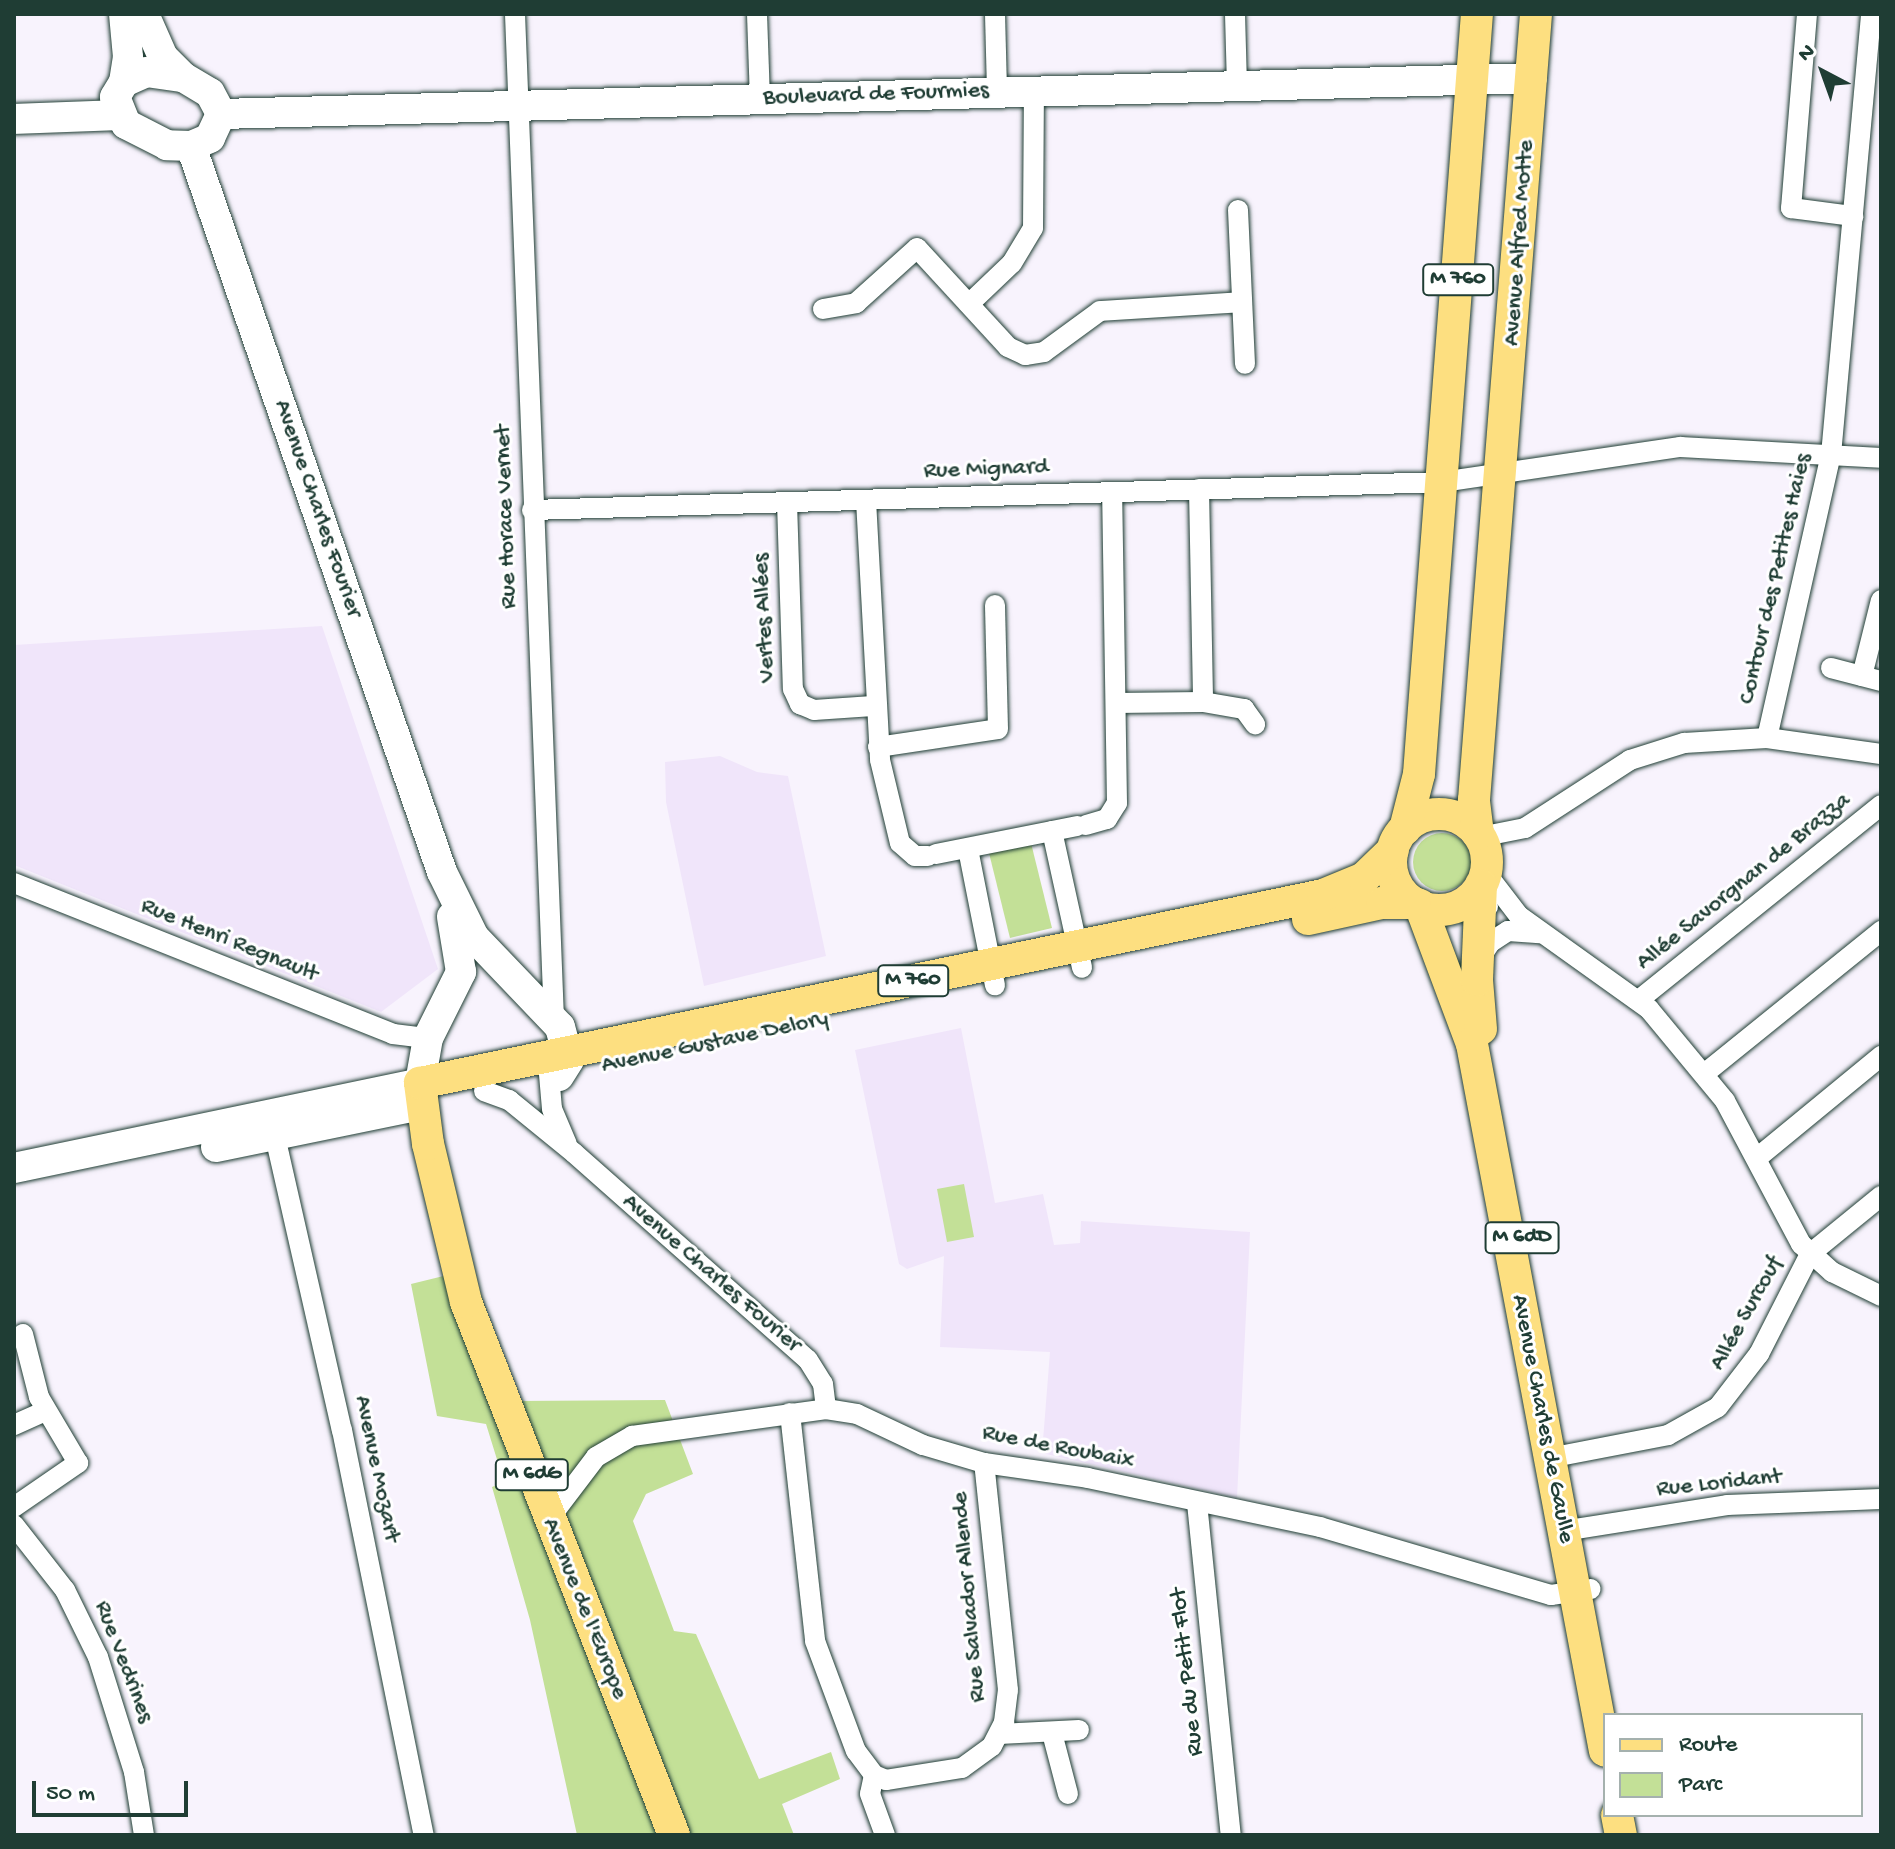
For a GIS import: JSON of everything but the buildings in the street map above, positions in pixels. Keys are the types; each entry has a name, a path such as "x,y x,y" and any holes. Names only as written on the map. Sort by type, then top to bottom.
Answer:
{"main road":[{"name":"M 760","path":"1399,840 1419,774 1477,14"},
{"name":"Avenue Alfred Motte","path":"1479,836 1474,800 1504,472 1536,14"},
{"path":"1443,814 1460,819 1479,836 1475,893 1418,904 1395,880 1399,840 1420,818 1443,814"},
{"name":"Avenue Gustave Delory","path":"1079,957 1332,892 1364,878 1399,840"},
{"name":"Avenue Charles de Gaulle","path":"1475,893 1480,1024 1583,1591 1603,1736"},
{"name":"Avenue Gustave Delory","path":"420,1094 1079,957 1372,904 1418,904"},
{"name":"Avenue Charles de Gaulle","path":"1418,904 1472,1044 1558,1456"},
{"name":"Avenue Gustave Delory","path":"420,1094 484,1091 556,1066"},
{"name":"Avenue de l'Europe","path":"420,1094 460,1282 549,1519 674,1835"},
{"name":"Avenue Charles de Gaulle","path":"1583,1591 1614,1713"}],"street":[{"path":"119,115 115,97 124,82 128,57 124,14"},
{"path":"14,119 119,115 154,141 191,146 210,138 221,114 210,93 183,77 163,57 144,14"},
{"name":"Rue Horace Vernet","path":"515,14 554,1019"},
{"path":"757,14 760,98"},
{"path":"995,14 997,92"},
{"path":"1235,14 1237,85"},
{"path":"1807,14 1791,208 1853,216"},
{"name":"Contour des Petites Haies","path":"1479,836 1525,828 1650,752 1700,740 1767,738 1831,455 1871,14"},
{"path":"124,82 153,71 183,77"},
{"name":"Boulevard de Fourmies","path":"221,114 1532,78"},
{"path":"969,304 1021,252 1033,228 1034,91"},
{"name":"Avenue Charles Fourier","path":"191,146 442,872 462,965 457,985 428,1038 420,1094"},
{"path":"1238,210 1245,364"},
{"path":"823,309 856,303 917,248 1008,347 1035,355 1100,311 1242,302"},
{"path":"1442,482 1680,447 1881,458"},
{"name":"Rue Mignard","path":"532,510 1442,482"},
{"path":"1199,489 1203,702"},
{"path":"866,500 873,706 878,747 900,843 915,856 968,849 1107,819 1117,803 1112,492"},
{"name":"Vertes Allées","path":"787,502 793,689 800,704 814,710 873,706"},
{"path":"1831,668 1871,678 1881,600"},
{"path":"878,747 998,729 995,605"},
{"path":"1116,703 1203,702 1244,709 1255,724"},
{"path":"1767,738 1881,754"},
{"name":"Allée Savorgnan de Brazza","path":"1640,999 1881,805"},
{"path":"1052,831 1079,957"},
{"path":"968,849 993,975"},
{"name":"Avenue Charles Fourier","path":"442,872 474,937 554,1019 555,1123 574,1153"},
{"name":"Rue Henri Regnault","path":"14,883 393,1034 428,1038"},
{"path":"1475,893 1519,916"},
{"path":"1475,893 1519,916 1640,999 1704,1074 1757,1158 1787,1224 1810,1254 1881,1296"},
{"path":"1477,964 1486,947 1508,931 1544,934"},
{"path":"1704,1074 1881,931"},
{"path":"1757,1158 1881,1056"},
{"name":"Avenue Charles Fourier","path":"484,1091 509,1100 574,1153 808,1360 823,1384 826,1409"},
{"name":"Avenue Gustave Delory","path":"14,1189 272,1125 420,1094"},
{"name":"Avenue Gustave Delory","path":"14,1168 272,1125"},
{"name":"Avenue Mozart","path":"272,1125 342,1430 424,1835"},
{"path":"1810,1254 1881,1196"},
{"name":"Allée Surcouf","path":"1558,1456 1668,1435 1718,1407 1759,1354 1810,1254"},
{"path":"14,1507 78,1463 45,1411 23,1334"},
{"name":"Rue de Roubaix","path":"549,1519 596,1457 632,1436 826,1409 857,1414 923,1445 984,1463 1088,1478 1320,1527 1531,1591 1583,1591"},
{"path":"14,1425 45,1411"},
{"path":"790,1413 815,1641 856,1751 874,1775 870,1794 885,1835"},
{"name":"Rue Salvador Allende","path":"874,1775 899,1780 962,1768 981,1756 999,1734 1008,1690 984,1463"},
{"name":"Rue Loridant","path":"1572,1530 1727,1505 1881,1499"},
{"name":"Rue du Petit Flot","path":"1197,1503 1231,1835"},
{"name":"Rue Vedrines","path":"14,1525 65,1590 98,1657 134,1772 144,1835"},
{"path":"999,1734 1079,1730"},
{"path":"1052,1733 1068,1794"}],"shaded area":[{"path":"322,626 438,969 381,1012 14,865 14,645"},
{"path":"720,756 757,772 788,776 826,956 704,986 666,802 665,762"},
{"path":"961,1028 995,1203 1043,1194 1054,1245 1080,1243 1081,1221 1250,1232 1237,1498 1042,1453 1050,1352 940,1347 944,1256 907,1269 899,1264 855,1050"}],"green space":[{"path":"1442,833 1463,841 1471,862 1463,883 1442,891 1421,883 1413,862 1421,841"},
{"path":"1031,843 1052,928 1010,938 989,853"},
{"path":"964,1184 974,1237 947,1242 937,1189"},
{"path":"472,1269 518,1401 665,1400 693,1474 646,1494 633,1521 674,1631 696,1634 759,1779 831,1752 840,1779 782,1804 794,1835 577,1835 530,1620 492,1487 504,1482 486,1424 437,1416 411,1284"}]}
